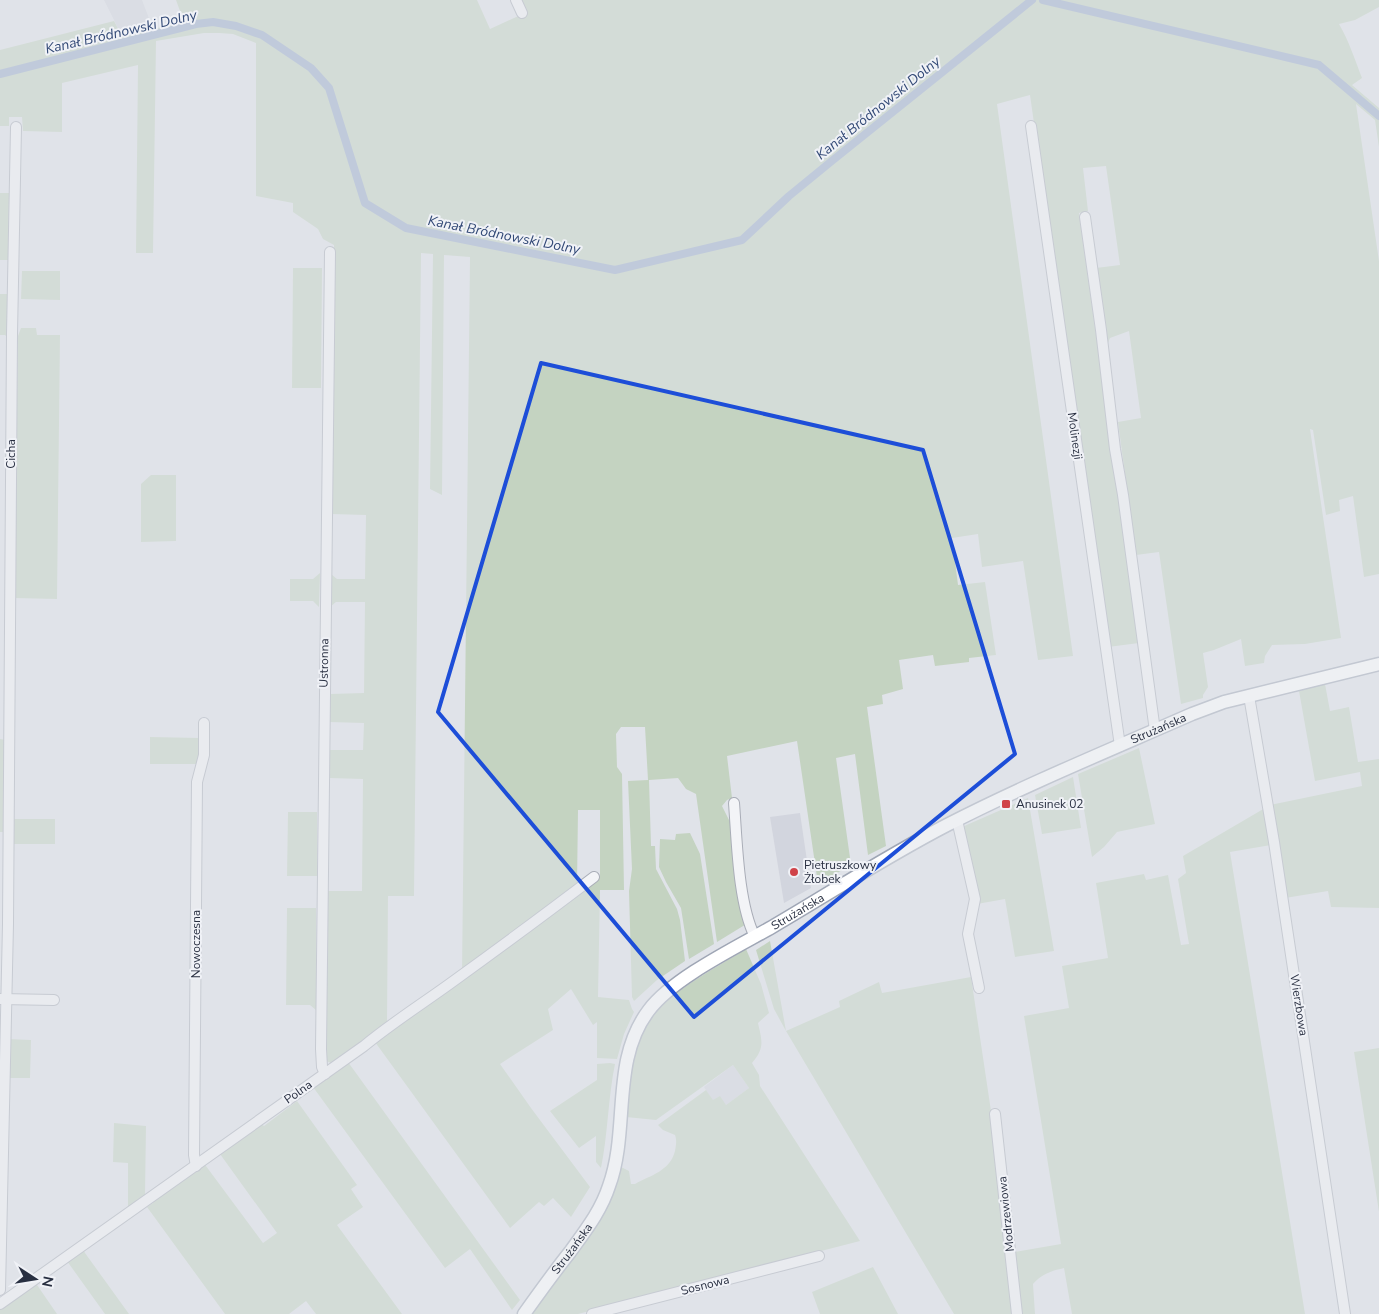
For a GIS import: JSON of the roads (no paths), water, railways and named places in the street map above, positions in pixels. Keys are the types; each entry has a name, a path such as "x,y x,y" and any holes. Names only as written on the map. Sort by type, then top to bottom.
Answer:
{"main road":[{"name":"Strużańska","path":"524,1314 597,1214 610,1186 616,1160 624,1077 629,1052 638,1029 650,1009 678,984 693,973 755,937 988,804 1224,702 1379,664"}],"street":[{"path":"516,0 522,13"},
{"name":"Molinezji","path":"1031,126 1120,746"},
{"name":"Cicha","path":"0,1290 16,127"},
{"path":"1086,217 1114,439 1155,731"},
{"name":"Ustronna","path":"325,1074 321,1060 321,1039 330,252"},
{"name":"Wierzbowa","path":"1249,696 1274,842 1346,1314"},
{"name":"Nowoczesna","path":"196,1166 194,1155 197,782 204,755 204,723"},
{"path":"734,803 742,885 750,924 755,937"},
{"path":"957,820 975,899 968,934 979,988"},
{"name":"Polna","path":"0,1304 325,1074 398,1019 453,982 594,877"},
{"path":"3,999 54,1000"},
{"name":"Modrzewiowa","path":"996,1114 1017,1314"},
{"name":"Sosnowa","path":"592,1314 819,1256"}],"waterway":[{"name":"Kanał Bródnowski Dolny","path":"0,74 196,24 213,22 236,26 262,35 311,68 329,88 365,203 406,228 615,270 742,240 789,196 1032,0"},
{"name":"Kanał Bródnowski Dolny","path":"1043,0 1319,65 1379,116"}],"place":[{"name":"Anusinek 02","path":"1006,804"},
{"name":"Pietruszkowy Żłobek","path":"794,872"}]}
